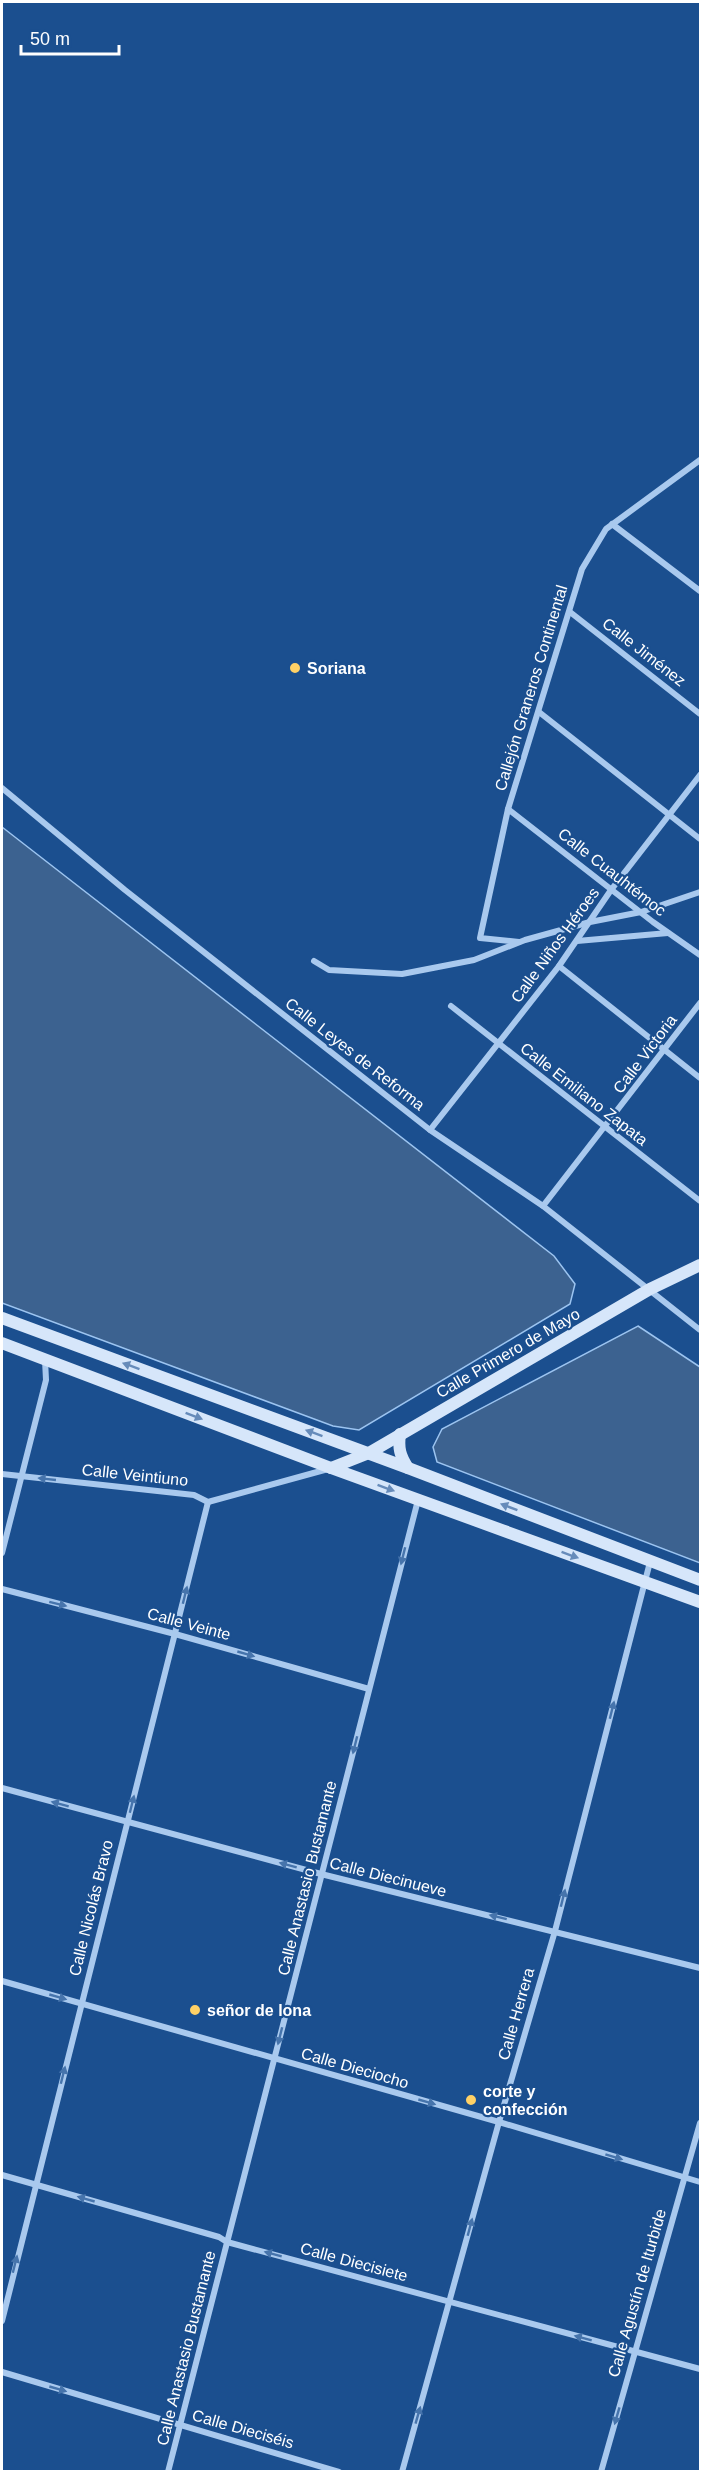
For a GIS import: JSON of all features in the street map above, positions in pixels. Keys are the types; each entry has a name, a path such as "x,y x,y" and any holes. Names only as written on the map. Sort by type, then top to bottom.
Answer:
{"main road":[{"name":"Calle Primero de Mayo","path":"331,1468 369,1453 650,1289 700,1265"},
{"path":"2,1318 369,1453 700,1580"},
{"path":"2,1343 331,1468 700,1602"},
{"path":"400,1434 398,1445 408,1468"}],"street":[{"name":"Callejón Graneros Continental","path":"519,942 480,938 508,808 582,569 606,529 699,462"},
{"path":"612,524 700,591"},
{"name":"Calle Jiménez","path":"570,612 700,714"},
{"path":"539,712 700,839"},
{"name":"Calle Niños Héroes","path":"430,1130 559,966 611,890 700,775"},
{"name":"Calle Leyes de Reforma","path":"2,788 125,890 430,1130 543,1206 700,1330"},
{"name":"Calle Cuauhtémoc","path":"508,808 611,890 700,955"},
{"path":"314,961 329,970 402,974 474,960 519,942 590,922 641,912 700,892"},
{"path":"577,941 669,933"},
{"path":"559,966 700,1078"},
{"name":"Calle Victoria","path":"543,1206 700,1003"},
{"name":"Calle Emiliano Zapata","path":"451,1006 700,1201"},
{"path":"2,1553 46,1380 45,1359"},
{"name":"Calle Veintiuno","path":"2,1474 194,1495 208,1502 331,1468"},
{"name":"Calle Anastasio Bustamante","path":"168,2472 418,1500"},
{"name":"Calle Nicolás Bravo","path":"2,2321 34,2184 208,1502"},
{"name":"Calle Herrera","path":"402,2472 499,2122 555,1931 650,1562"},
{"name":"Calle Veinte","path":"2,1589 175,1634 369,1689"},
{"name":"Calle Diecinueve","path":"2,1788 321,1874 700,1968"},
{"name":"Calle Dieciocho","path":"2,1981 499,2122 700,2182"},
{"name":"Calle Agustín de Iturbide","path":"601,2472 700,2123"},
{"name":"Calle Diecisiete","path":"2,2175 219,2237 227,2242 700,2369"},
{"name":"Calle Dieciséis","path":"2,2372 339,2472"}],"water":[{"path":"2,827 554,1256 575,1284 570,1304 359,1430 333,1426 2,1303"},
{"path":"638,1326 700,1367 700,1563 437,1462 433,1447 442,1429"}],"place":[{"name":"Soriana","path":"295,668"},
{"name":"señor de lona","path":"195,2010"},
{"name":"corte y confección","path":"471,2100"}]}
